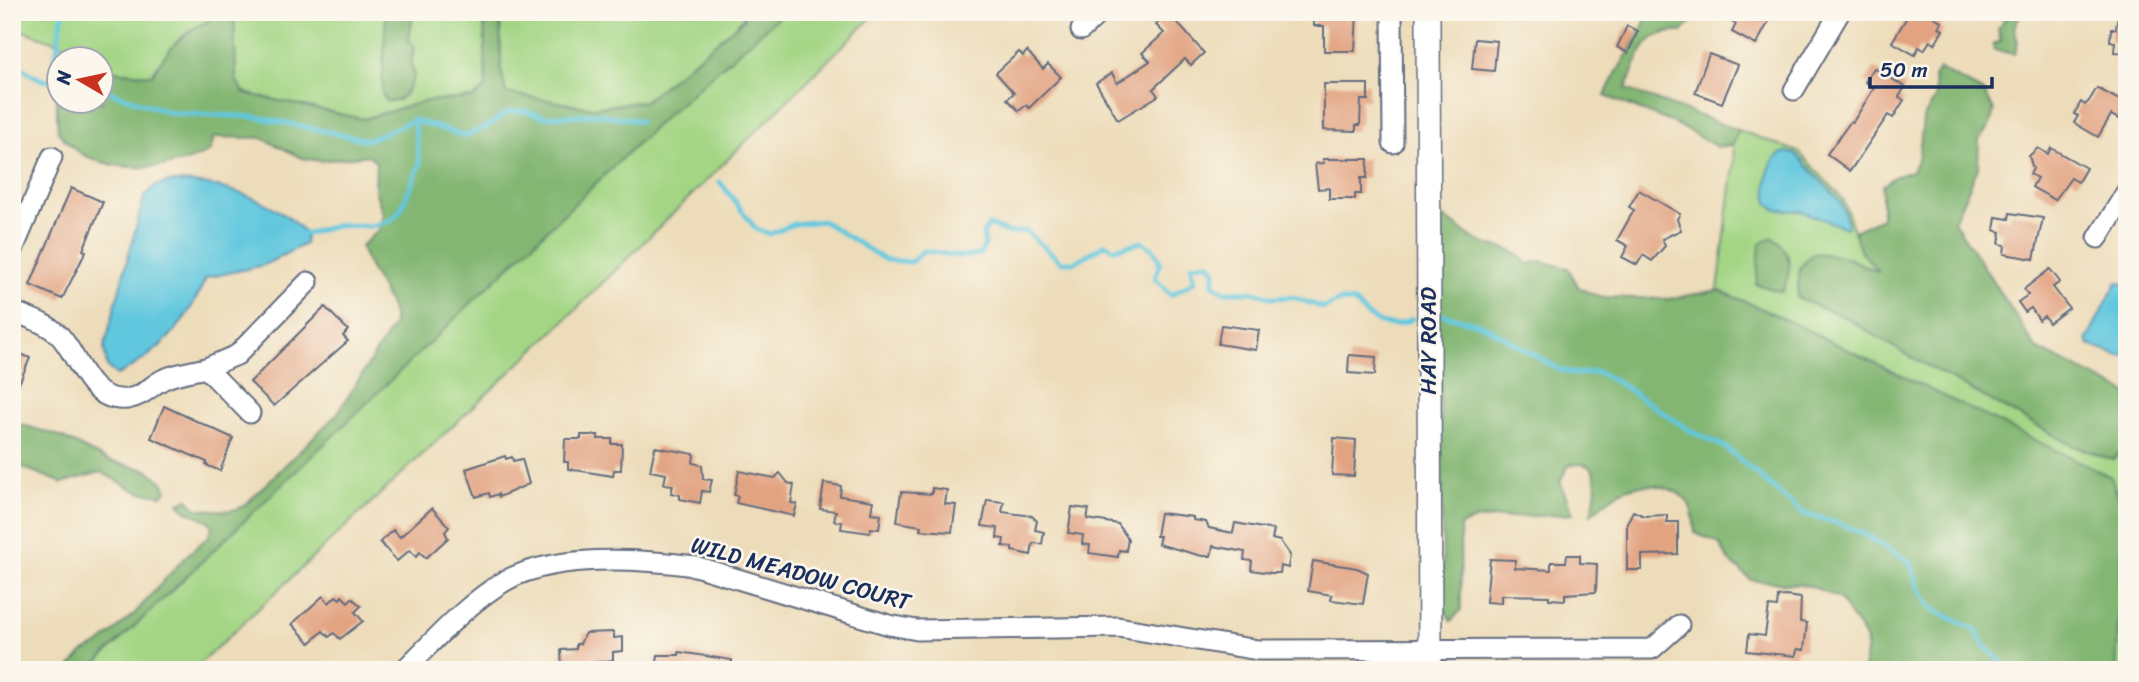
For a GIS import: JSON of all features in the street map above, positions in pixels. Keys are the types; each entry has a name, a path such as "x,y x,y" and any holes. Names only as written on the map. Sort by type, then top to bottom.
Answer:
{"street":[{"path":"1081,30 1100,12"},
{"path":"1392,12 1393,144"},
{"name":"HAY ROAD","path":"1428,12 1430,660"},
{"path":"1794,90 1840,12"},
{"path":"12,252 52,157"},
{"path":"2098,238 2127,191"},
{"path":"12,311 48,326 62,338 90,384 103,394 125,400 144,394 164,379 206,368 237,355 308,282"},
{"path":"206,368 250,413"},
{"name":"WILD MEADOW COURT","path":"404,670 483,596 506,581 529,571 577,562 666,562 695,566 889,625 917,630 1118,627 1237,649 1430,660 1652,649 1679,625"}],"green space":[{"path":"12,12 210,12 208,21 176,43 152,75 116,71 116,46 67,46 12,27"},
{"path":"210,12 234,12 236,80 244,93 363,119 426,101 473,98 486,87 484,12 500,12 501,68 506,93 592,108 645,101 744,19 743,12 784,12 668,114 89,670 68,670 82,653 101,643 135,613 185,557 209,536 212,526 208,520 186,511 179,503 188,499 197,509 223,511 246,504 337,414 394,324 389,303 361,246 379,230 383,214 375,190 376,162 369,155 320,161 302,158 262,138 214,137 210,151 196,158 163,166 129,167 82,154 58,132 57,116 116,116 116,71 152,75 176,43 208,21"},
{"path":"234,12 386,12 382,93 398,101 409,88 414,76 411,64 414,51 409,40 413,12 484,12 486,87 473,98 426,101 363,119 251,95 240,89 236,80"},
{"path":"386,12 413,12 409,40 414,46 411,64 414,76 404,94 392,101 386,101 382,93"},
{"path":"500,12 745,14 730,34 645,101 593,108 506,93 501,68"},
{"path":"770,12 877,12 559,326 193,670 89,670"},
{"path":"1648,12 1692,12 1694,19 1682,32 1669,32 1650,40 1639,56 1626,89 1738,130 1733,145 1717,147 1676,124 1605,96"},
{"path":"2009,12 2022,12 2014,27 2018,42 2014,54 1995,50 1993,45 2001,41 1998,29"},
{"path":"1939,69 1984,92 1994,110 1990,125 1979,140 1978,168 1954,221 2036,348 2127,393 2127,445 2113,460 2072,445 1902,352 1843,316 1797,298 1800,268 1813,253 1843,256 1879,272 1861,251 1854,231 1882,218 1882,186 1894,177 1912,171 1919,156 1923,119 1936,96 1934,77"},
{"path":"1738,130 1799,152 1843,199 1861,251 1881,273 1843,256 1800,268 1797,298 1843,316 1902,352 2072,445 2113,460 2127,445 2127,670 2116,670 2124,513 1776,315 1718,290 1734,163 1733,145"},
{"path":"1436,212 1473,238 1515,253 1528,264 1541,261 1568,268 1579,288 1599,297 1669,299 1718,290 1776,315 2111,477 2124,513 2116,670 1864,670 1867,641 1839,598 1811,586 1751,580 1728,559 1719,543 1695,533 1690,506 1678,493 1669,489 1649,485 1630,488 1614,496 1591,514 1595,478 1588,466 1580,464 1568,466 1560,481 1573,514 1477,519 1460,526 1461,610 1451,621 1444,608"},
{"path":"1772,237 1784,249 1789,262 1788,276 1782,292 1756,284 1760,244"},
{"path":"12,422 57,435 109,461 147,470 162,481 167,490 162,495 138,492 101,472 62,483 12,463"}],"water":[{"path":"1785,152 1796,154 1841,202 1848,224 1846,228 1801,211 1777,210 1768,203 1767,181 1770,166"},
{"path":"169,182 205,185 261,201 293,221 306,234 305,244 264,265 206,278 190,309 171,335 147,356 117,375 107,367 104,348 144,197 155,186"},
{"path":"2117,282 2127,285 2127,356 2089,345 2087,339"}],"building":[{"path":"1168,12 1204,53 1191,65 1185,59 1153,89 1158,96 1118,120 1096,83 1112,73 1117,83 1150,61 1142,53 1164,33 1156,25"},
{"path":"1314,12 1357,12 1355,51 1324,51 1324,26 1314,26"},
{"path":"1737,12 1774,12 1756,45 1732,32 1736,24 1732,22"},
{"path":"1910,12 1926,12 1942,22 1939,28 1943,30 1935,44 1930,41 1924,50 1919,47 1915,55 1892,42"},
{"path":"2118,14 2127,14 2127,53 2114,52 2115,42 2110,41 2111,29 2116,29"},
{"path":"1627,26 1638,31 1628,53 1617,47"},
{"path":"1475,39 1497,41 1494,71 1472,69"},
{"path":"1027,51 1043,69 1048,64 1061,77 1029,108 1026,105 1019,111 1007,99 1014,93 996,73 1019,52 1023,56"},
{"path":"1709,54 1738,65 1722,103 1695,93"},
{"path":"1874,68 1905,87 1899,97 1904,100 1893,118 1888,115 1850,171 1827,154 1851,121 1853,122 1874,88 1865,82"},
{"path":"1324,84 1368,84 1368,100 1361,100 1360,125 1356,125 1356,131 1324,130"},
{"path":"2097,88 2127,104 2121,120 2111,115 2098,137 2074,123 2078,116 2074,114 2081,102 2085,105"},
{"path":"2038,148 2048,154 2051,148 2086,168 2078,182 2071,178 2055,200 2032,187 2037,178 2030,174 2033,169 2029,156"},
{"path":"1323,159 1368,159 1367,178 1361,178 1361,194 1355,194 1355,199 1329,199 1329,188 1318,189 1315,164 1324,163"},
{"path":"71,188 103,202 83,250 86,251 62,299 30,285"},
{"path":"1639,190 1680,214 1677,219 1681,230 1662,239 1665,246 1652,261 1643,255 1637,265 1622,257 1628,246 1617,240 1634,210 1629,207"},
{"path":"2010,213 2043,218 2034,259 2004,254 2005,245 1999,244 2001,232 1994,230 1996,217 2009,219"},
{"path":"2050,269 2060,282 2053,287 2069,308 2049,323 2044,316 2039,320 2031,308 2025,312 2018,302 2028,295 2024,289"},
{"path":"325,307 348,330 343,336 348,341 274,406 250,382"},
{"path":"1221,325 1259,330 1256,350 1218,344"},
{"path":"12,350 30,358 12,400"},
{"path":"1349,355 1376,357 1375,375 1348,373"},
{"path":"164,406 233,438 220,471 206,465 207,462 151,438"},
{"path":"581,435 598,435 598,439 612,439 612,444 622,444 621,470 614,470 613,476 568,469 568,462 564,462 565,439 581,439"},
{"path":"1334,438 1356,440 1354,476 1332,475"},
{"path":"655,447 694,454 693,463 702,465 703,479 712,480 709,492 702,491 700,503 680,499 680,495 671,493 673,485 664,484 666,474 650,471"},
{"path":"505,456 506,459 512,457 513,461 522,459 529,484 499,497 498,494 490,497 489,493 476,497 466,469"},
{"path":"739,471 775,478 780,473 788,483 794,485 791,503 797,504 794,516 736,503 738,496 734,495"},
{"path":"824,483 841,486 840,496 873,501 871,513 881,514 879,529 871,528 870,533 841,529 842,522 834,521 836,511 820,509"},
{"path":"932,488 947,490 945,504 956,505 952,532 920,530 921,526 897,522 901,492 932,494"},
{"path":"987,500 1004,502 1002,512 1032,516 1037,521 1035,530 1044,532 1042,544 1033,543 1031,555 1003,546 1004,539 997,538 998,528 982,526"},
{"path":"1072,507 1089,509 1087,519 1118,524 1128,539 1126,551 1119,550 1118,557 1089,553 1090,545 1082,544 1083,535 1068,533"},
{"path":"432,508 449,527 445,532 448,538 426,558 420,552 416,557 410,550 397,561 380,542 393,530 400,537"},
{"path":"1633,511 1644,516 1667,515 1667,522 1678,522 1678,554 1642,555 1642,570 1627,570 1627,523"},
{"path":"1160,513 1193,517 1193,520 1206,522 1209,528 1233,533 1235,523 1274,530 1272,539 1280,541 1290,555 1288,568 1281,566 1280,573 1251,570 1252,561 1244,560 1245,552 1213,546 1211,556 1202,556 1158,544 1160,536 1156,536"},
{"path":"1567,555 1580,555 1580,563 1597,564 1596,592 1565,594 1565,600 1549,599 1549,596 1501,595 1501,603 1486,602 1490,559 1515,560 1515,568 1551,570 1551,562 1566,562"},
{"path":"1313,561 1357,568 1368,573 1363,604 1331,600 1332,595 1308,591"},
{"path":"323,596 329,603 336,596 340,599 342,596 348,602 352,598 361,606 355,612 363,621 340,639 334,633 329,637 323,631 310,643 292,624"},
{"path":"1778,597 1801,598 1800,622 1807,623 1804,650 1797,649 1796,656 1747,651 1749,634 1765,636 1769,606 1777,607"},
{"path":"614,632 614,638 623,637 623,651 613,652 613,660 591,663 579,670 562,670 561,650 576,649 576,644 580,644 585,633"},
{"path":"679,652 732,660 732,670 656,670 658,655 679,655"}],"waterway":[{"path":"58,46 63,12"},
{"path":"12,63 46,80"},
{"path":"116,94 171,113 257,117 368,140 414,120 465,136 486,127 508,112 524,111 546,117 598,114 640,121"},
{"path":"306,234 338,225 371,226 390,221 400,211 420,165 414,120"},
{"path":"720,182 756,229 770,234 794,224 823,221 885,260 911,262 923,251 958,256 980,254 985,244 983,234 989,225 1009,233 1026,231 1061,262 1075,262 1106,244 1114,249 1142,242 1154,250 1160,262 1155,279 1171,295 1195,281 1191,265 1209,263 1215,272 1213,284 1225,292 1256,292 1272,298 1292,297 1324,308 1340,301 1354,302 1373,320 1388,325 1412,319"},
{"path":"1444,315 1485,326 1560,370 1577,374 1597,372 1617,382 1691,431 1725,447 1804,514 1862,533 1910,562 1919,589 1932,609 1976,630 1983,644 2010,670"}]}
